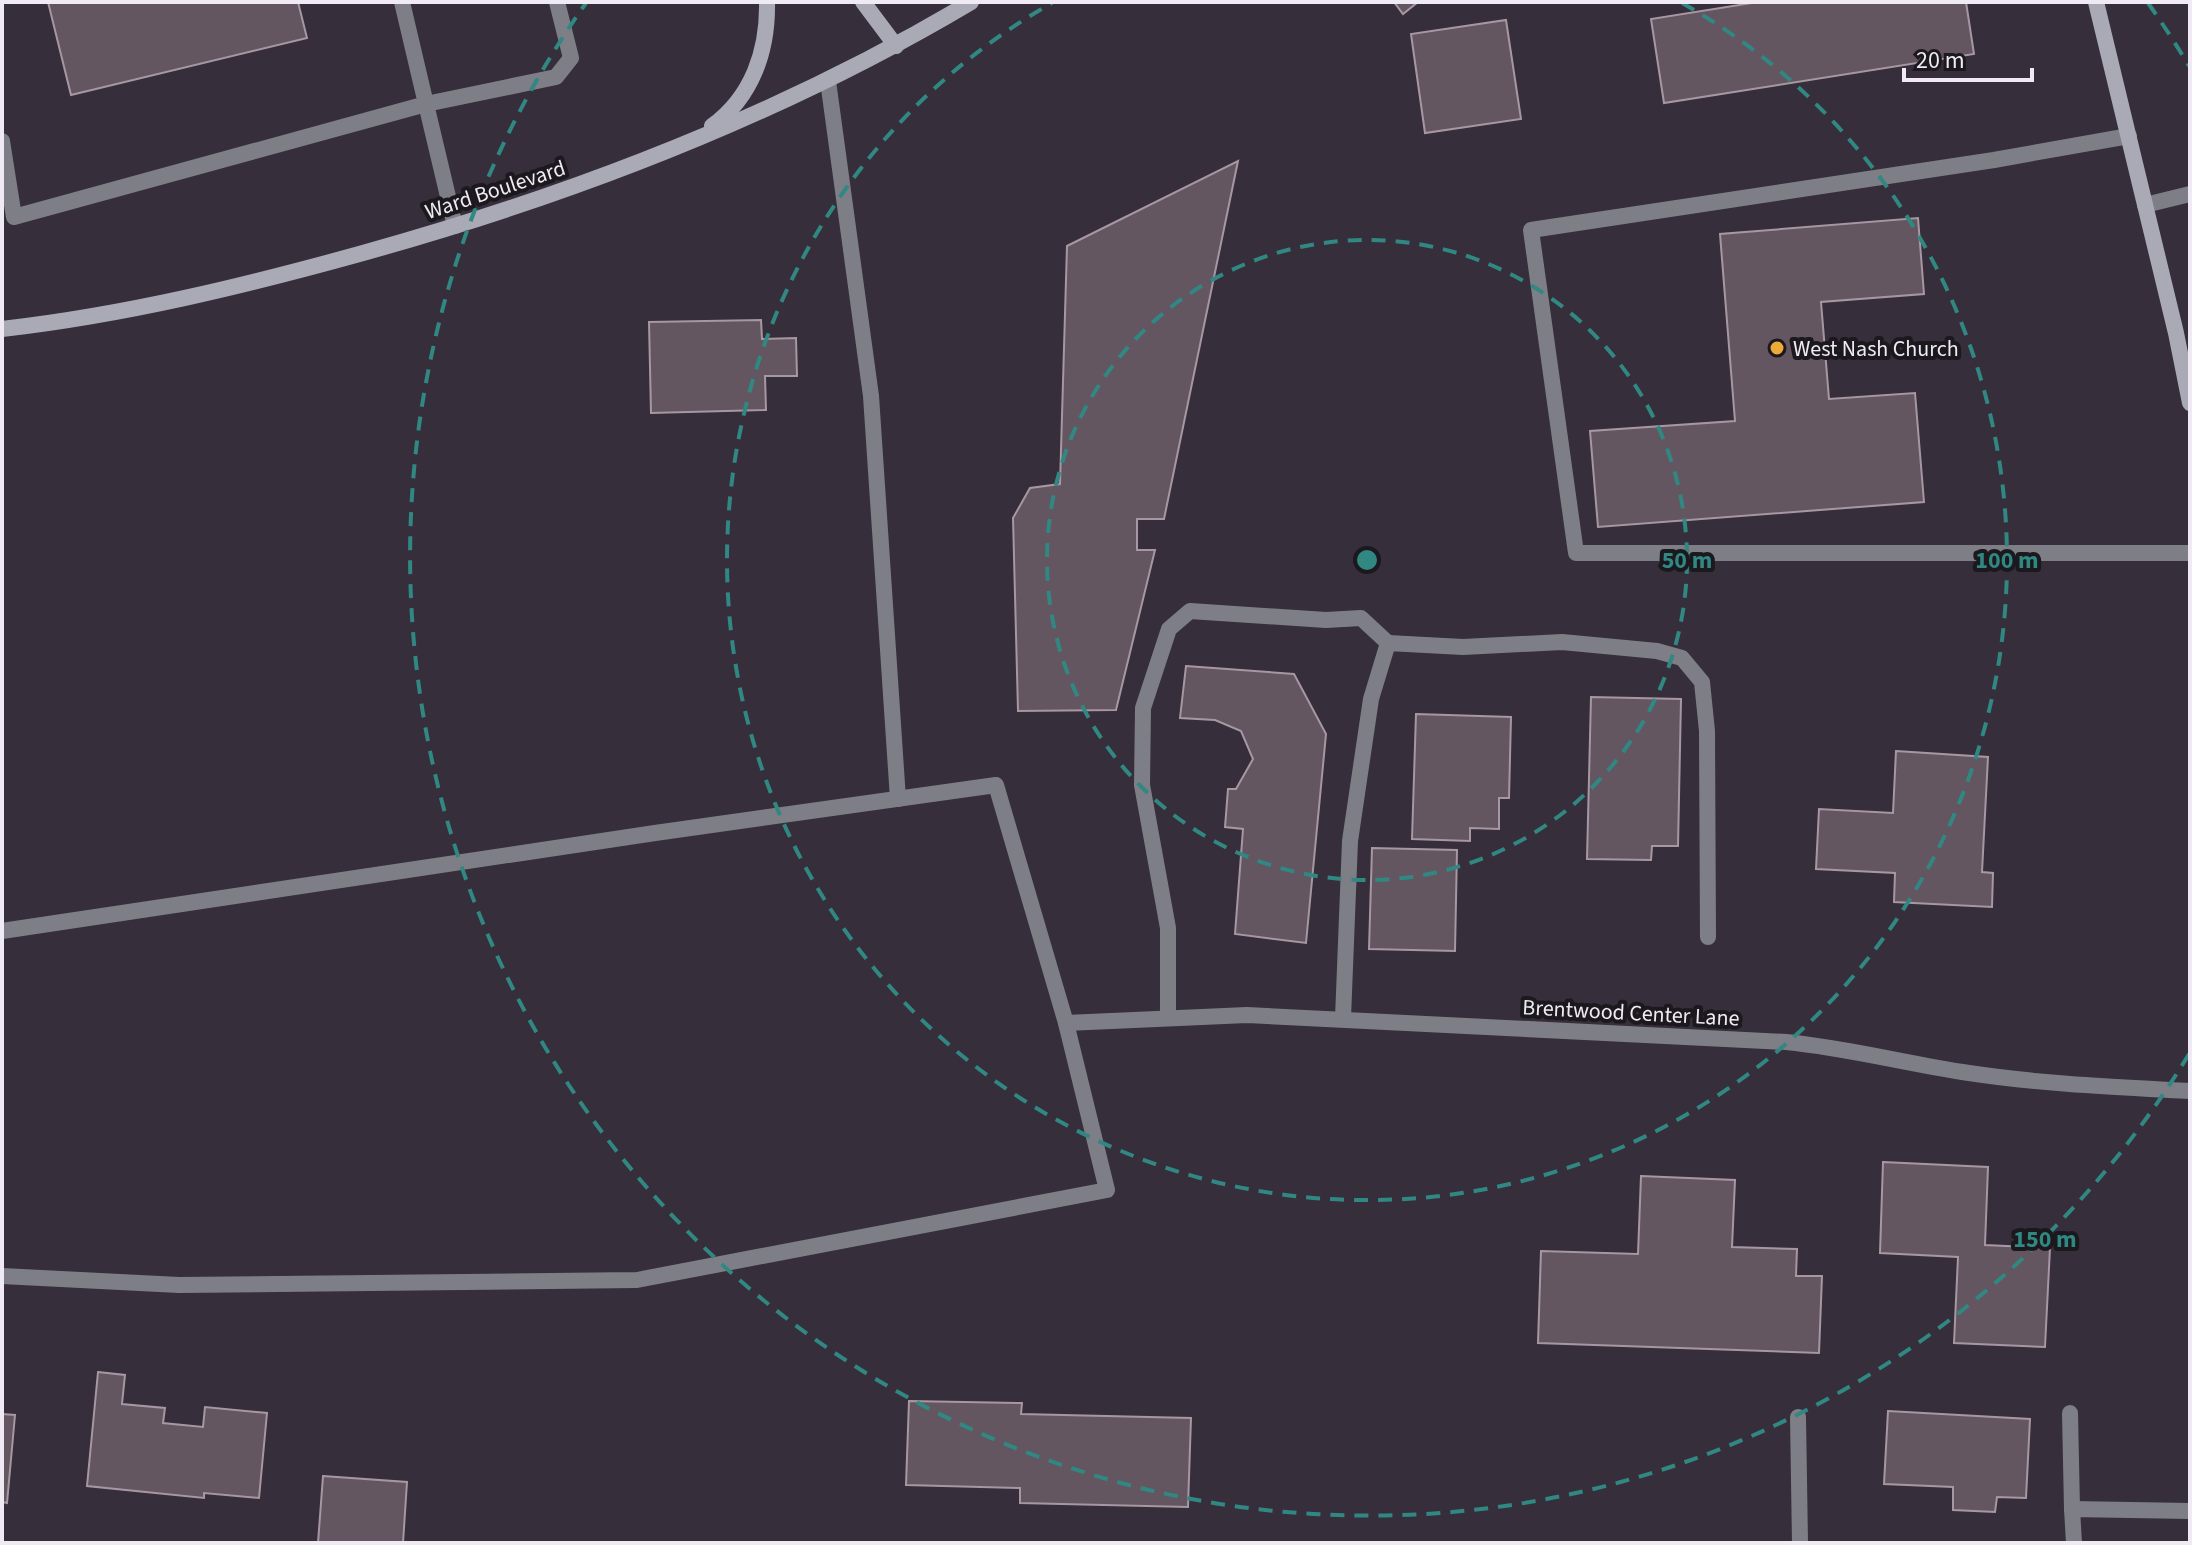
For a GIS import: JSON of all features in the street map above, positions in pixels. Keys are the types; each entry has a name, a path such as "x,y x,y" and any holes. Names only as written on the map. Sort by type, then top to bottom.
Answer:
{"main road":[{"path":"690,143 725,117 745,94 765,42 767,2"},
{"path":"863,2 896,46"},
{"name":"Ward Boulevard","path":"2,329 171,303 302,270 455,226 690,143 828,81 971,2"},
{"path":"2096,2 2190,403"}],"street":[{"path":"402,2 455,226"},
{"path":"2,141 8,219 426,104 556,77 571,58 557,2"},
{"path":"828,81 871,396 898,799"},
{"path":"2129,136 1994,160 1531,230 1576,553 2190,553"},
{"path":"2145,205 2190,194"},
{"path":"1168,1018 1168,928 1142,785 1143,708 1169,629 1190,611 1326,620 1361,618 1388,643 1463,647 1562,642 1657,651 1682,658 1702,682 1707,731 1708,937"},
{"path":"1343,1018 1350,841 1371,699 1388,643"},
{"path":"2,931 996,785 1066,1023 1107,1190 637,1280 179,1285 2,1276"},
{"name":"Brentwood Center Lane","path":"1066,1023 1247,1015 1786,1042 1835,1047 1966,1073 2042,1082 2190,1091"},
{"path":"2070,1413 2074,1543"},
{"path":"1798,1417 1800,1543"},
{"path":"2072,1509 2190,1511"}],"building":[{"path":"48,2 298,2 307,38 71,95"},
{"path":"1394,2 1418,2 1403,14"},
{"path":"1758,2 1966,2 1974,54 1664,103 1651,19"},
{"path":"1506,20 1521,119 1425,133 1411,34"},
{"path":"1238,161 1164,519 1137,519 1137,550 1155,550 1116,710 1018,711 1013,518 1030,488 1060,484 1067,246"},
{"name":"West Nash Church","path":"1918,218 1924,294 1821,302 1829,399 1915,393 1924,502 1598,527 1590,431 1735,421 1720,234"},
{"path":"761,320 762,339 796,338 797,376 765,376 766,410 651,413 649,322"},
{"path":"1186,666 1294,674 1326,734 1306,943 1235,934 1243,829 1225,827 1228,789 1236,789 1253,759 1241,731 1215,720 1180,718"},
{"path":"1591,697 1681,699 1678,846 1652,846 1651,860 1587,859"},
{"path":"1416,714 1511,717 1509,798 1499,798 1499,829 1470,828 1470,841 1412,839"},
{"path":"1896,751 1988,757 1982,872 1993,873 1992,907 1894,902 1895,873 1816,869 1819,809 1893,813"},
{"path":"1372,848 1457,850 1455,951 1369,949"},
{"path":"1883,1162 1988,1167 1985,1245 2050,1248 2045,1347 1954,1343 1958,1257 1880,1253"},
{"path":"1641,1176 1735,1180 1732,1247 1797,1249 1796,1276 1822,1276 1819,1353 1538,1343 1541,1251 1638,1254"},
{"path":"98,1372 125,1375 122,1404 165,1408 163,1423 203,1427 205,1407 267,1413 259,1498 204,1493 204,1498 87,1486"},
{"path":"909,1401 1022,1403 1021,1414 1191,1418 1188,1507 1020,1503 1020,1488 906,1485"},
{"path":"1888,1411 2030,1419 2026,1498 1997,1497 1995,1512 1953,1510 1953,1487 1884,1484"},
{"path":"2,1414 15,1415 7,1503 2,1502"},
{"path":"323,1476 407,1482 403,1543 318,1543"}],"place":[{"name":"West Nash Church","path":"1777,348"}]}
